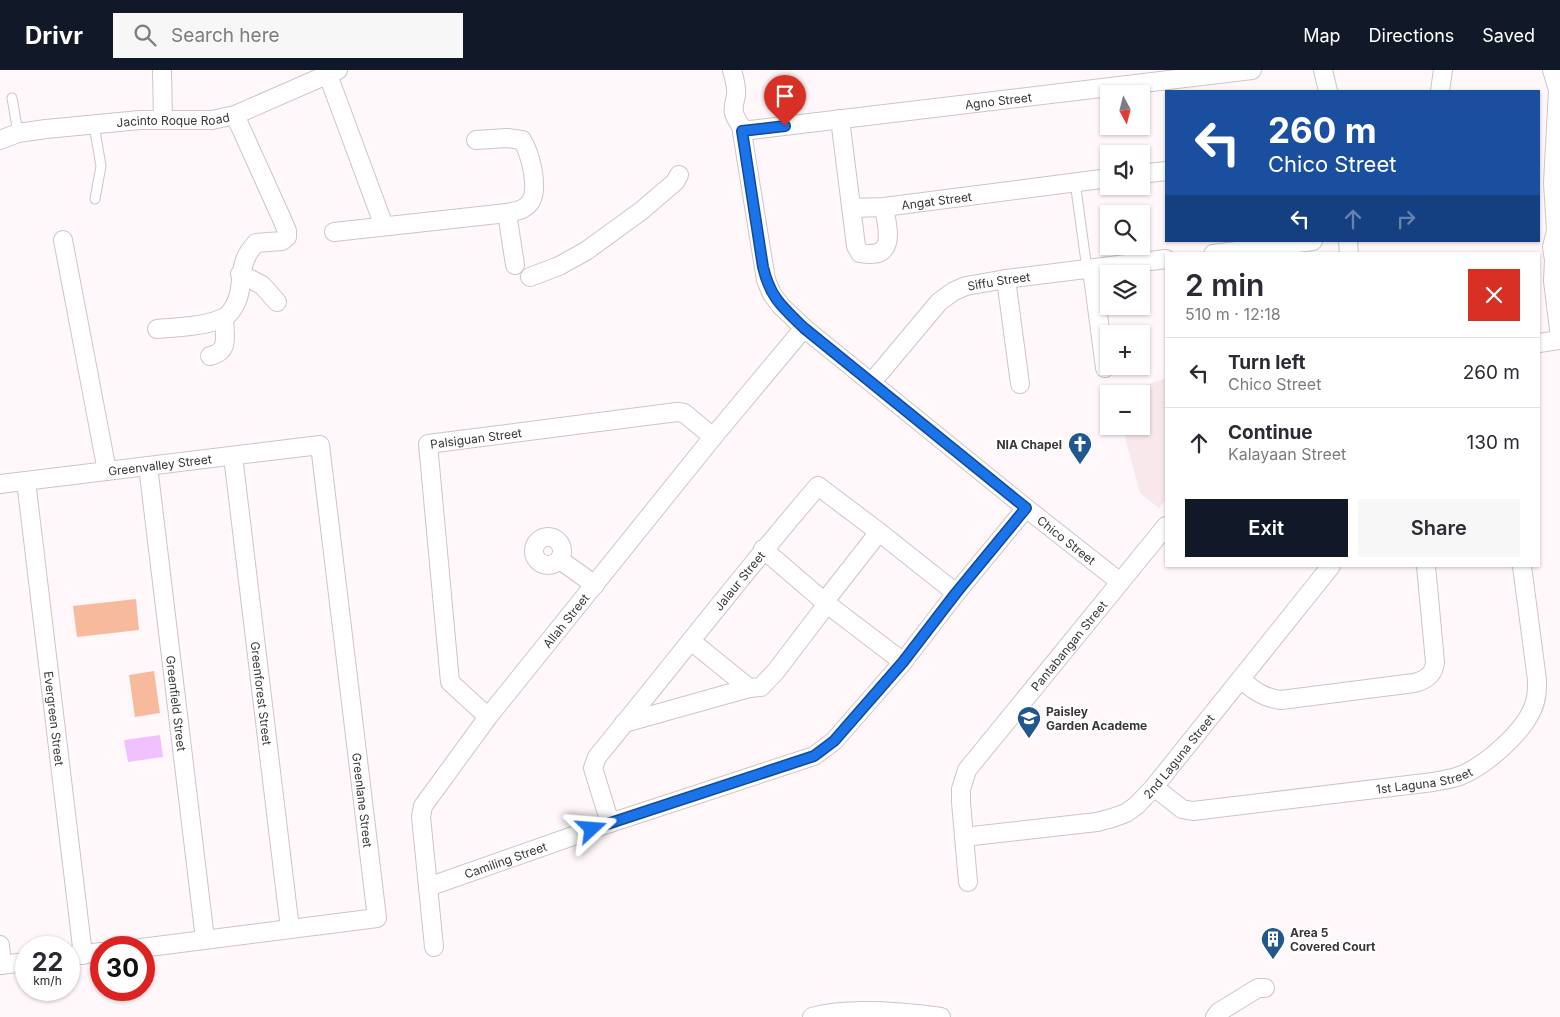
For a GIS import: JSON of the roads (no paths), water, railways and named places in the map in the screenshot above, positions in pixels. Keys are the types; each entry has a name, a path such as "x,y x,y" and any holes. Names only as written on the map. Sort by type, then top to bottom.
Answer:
{"street":[{"path":"162,70 163,119"},
{"name":"Chico Street","path":"732,70 736,94 733,102 733,111 741,129 766,280 772,294 781,306 804,328 1120,582"},
{"name":"Agno Street","path":"741,129 1252,70"},
{"path":"1322,70 1326,77 1328,90"},
{"path":"1440,90 1442,70"},
{"path":"1540,343 1560,339 1554,288 1552,247 1558,235 1552,191 1559,88 1552,70"},
{"path":"333,72 384,226"},
{"name":"Jacinto Roque Road","path":"0,140 18,133 140,120 212,120 235,115 333,72"},
{"path":"157,329 198,325 224,318 237,302 240,291 240,274 246,253 256,243 282,241 287,237 281,217 235,115"},
{"path":"840,119 856,246 860,253 879,253 885,248 888,236 884,207"},
{"path":"334,232 522,210 531,201 534,190 529,152 522,140 506,138 476,140"},
{"path":"1150,173 1165,171"},
{"path":"530,277 559,266 586,251 641,211 675,182 678,175"},
{"name":"Angat Street","path":"852,208 884,207 1100,179"},
{"path":"507,213 515,265"},
{"path":"63,240 107,471"},
{"path":"1227,252 1305,242"},
{"name":"Siffu Street","path":"872,382 939,302 946,296 966,286 1006,279 1165,260"},
{"path":"1090,269 1100,335"},
{"path":"240,274 262,285 278,302"},
{"path":"1006,279 1020,384"},
{"path":"210,356 219,354 222,351 225,341 224,318"},
{"name":"Allah Street","path":"434,947 421,817 423,806 488,717 713,437 804,328"},
{"name":"Palsiguan Street","path":"488,717 450,682 428,444 677,412 684,413 713,437"},
{"name":"Greenvalley Street","path":"0,484 320,445"},
{"name":"Greenlane Street","path":"155,946 377,918 320,445"},
{"name":"Greenforest Street","path":"233,456 290,929"},
{"name":"Greenfield Street","path":"148,466 205,939"},
{"name":"Evergreen Street","path":"26,481 74,936"},
{"name":"Jalaur Street","path":"610,823 593,768 597,756 763,549 818,486 956,593"},
{"name":"Camiling Street","path":"428,886 610,823 814,756 834,741 903,662 956,593 1026,508"},
{"name":"Pantabangan Street","path":"968,882 961,789 968,770 1165,527"},
{"path":"624,723 749,688 761,687 776,671 879,532"},
{"path":"763,549 826,602 903,662"},
{"path":"560,560 594,585"},
{"name":"2nd Laguna Street","path":"964,837 1097,822 1126,813 1137,805 1154,787 1330,567"},
{"path":"1241,679 1260,695 1270,699 1281,700 1414,683 1423,680 1435,669 1436,662 1426,567"},
{"name":"1st Laguna Street","path":"1154,787 1182,809 1204,811 1433,782 1461,775 1472,770 1492,755 1524,724 1532,710 1537,694 1537,680 1522,567"},
{"path":"691,641 749,688"},
{"path":"0,945 1,965 15,963"},
{"path":"1214,1017 1258,988 1265,988"},
{"path":"812,1017 830,1012 838,1012 917,1014 941,1017"}],"lane":[{"path":"12,98 18,133"},
{"path":"94,125 101,166 95,199"},
{"path":"1075,182 1090,269"}],"place":[{"name":"NIA Chapel","path":"1080,465"},
{"name":"Paisley Garden Academe","path":"1029,739"},
{"name":"Area 5 Covered Court","path":"1273,960"}]}
